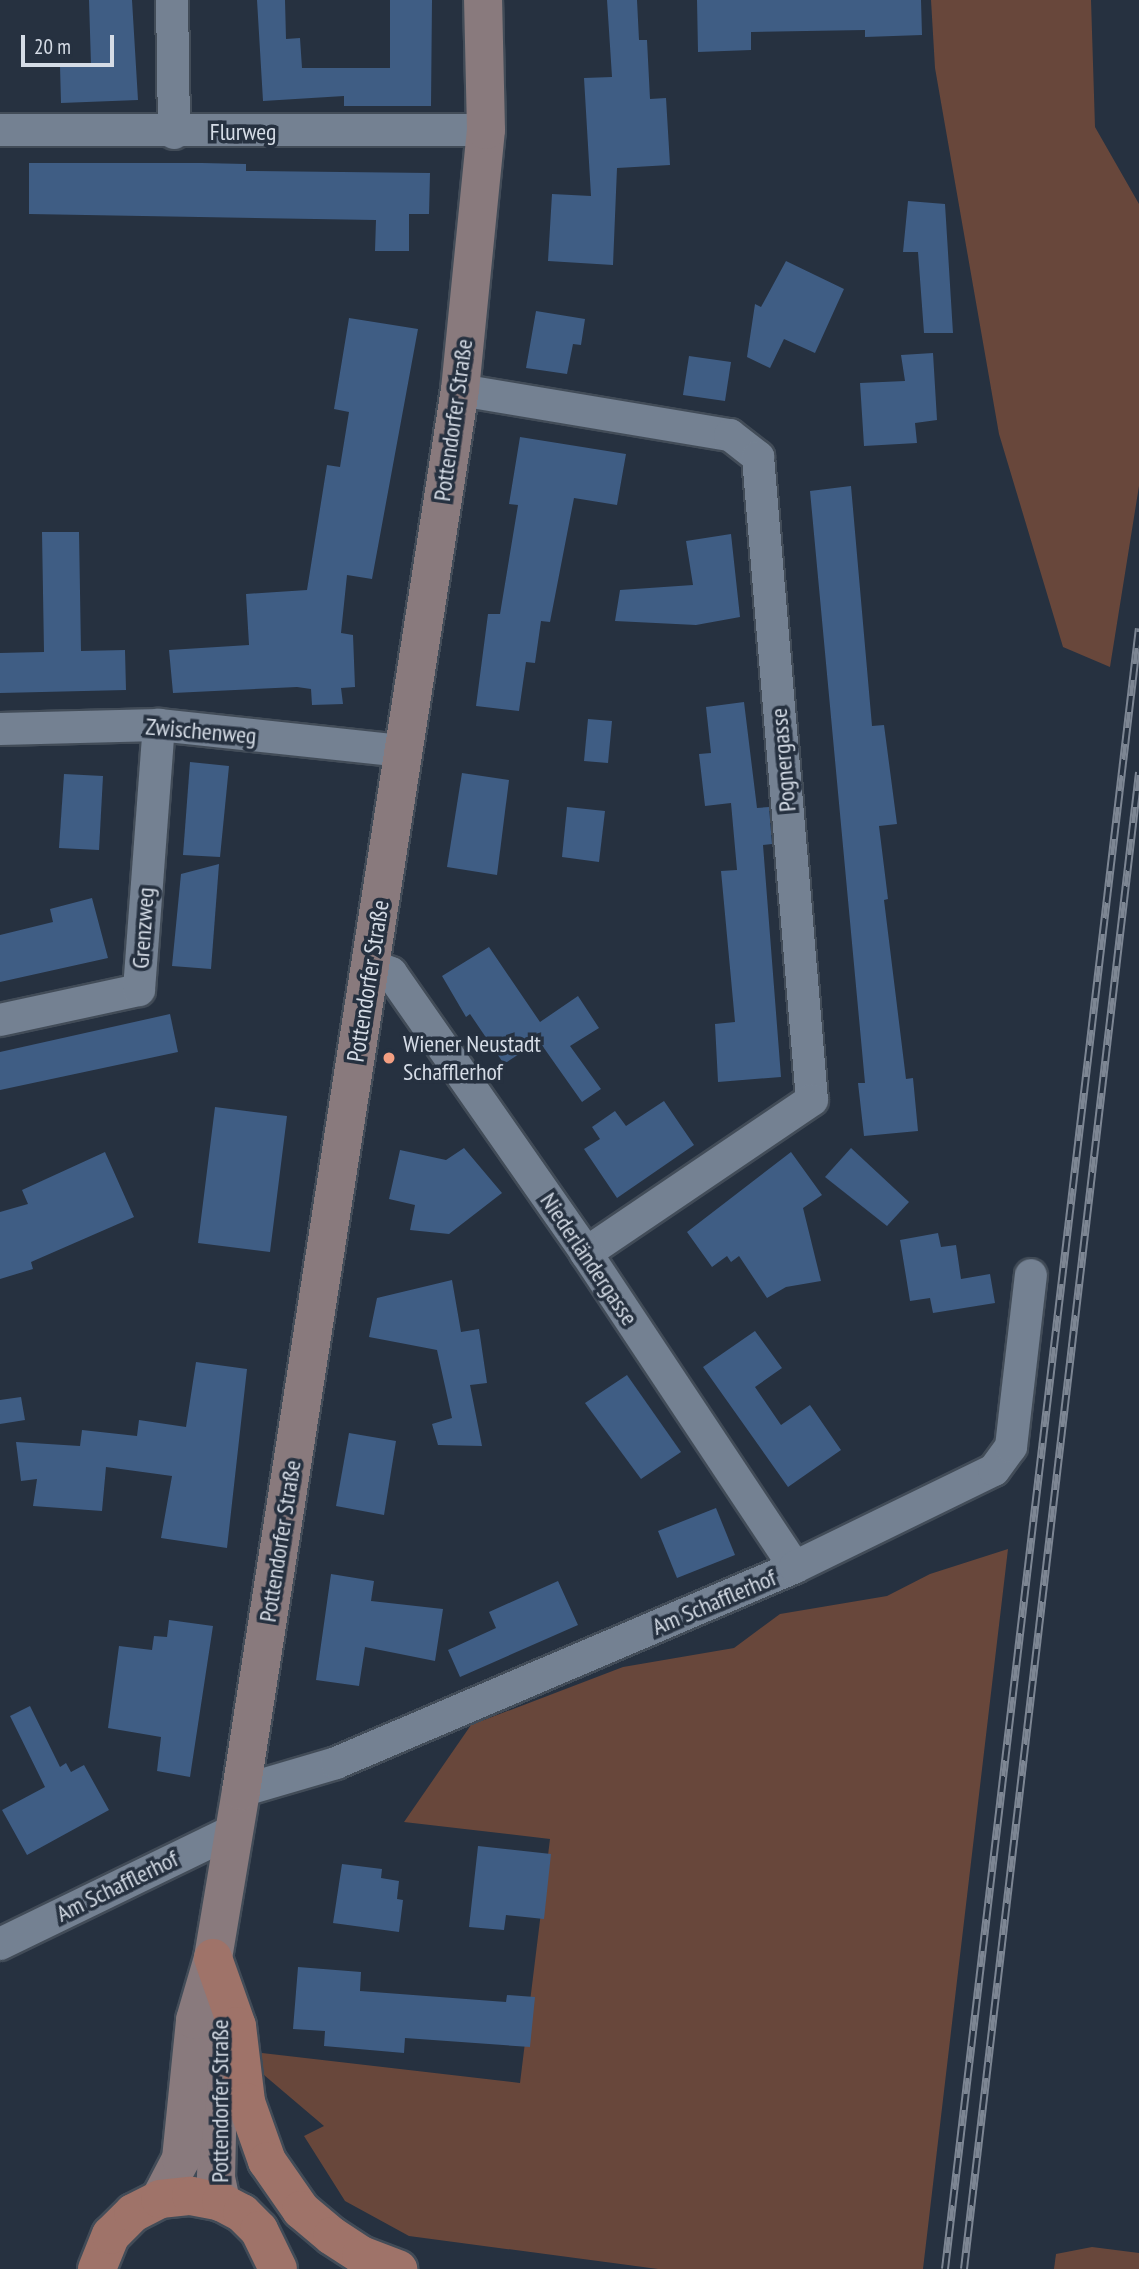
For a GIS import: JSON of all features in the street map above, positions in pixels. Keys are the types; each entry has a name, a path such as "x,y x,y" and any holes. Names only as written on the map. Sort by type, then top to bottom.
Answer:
{"main road":[{"name":"Pottendorfer Straße","path":"160,2199 181,2159 195,2020 213,1958 235,1830 401,751 460,390 486,130 482,0"},
{"name":"Pottendorfer Straße","path":"213,1958 222,2021 216,2178 221,2202"},
{"path":"213,1958 237,2026 246,2102 267,2161 301,2210 332,2236 361,2255 398,2269"},
{"path":"94,2267 111,2235 132,2213 160,2199 191,2196 221,2202 259,2230 278,2269"}],"street":[{"path":"172,0 174,133"},
{"name":"Flurweg","path":"0,130 174,133 486,130"},
{"name":"Pognergasse","path":"460,390 730,435 758,457 812,1100 586,1253"},
{"name":"Zwischenweg","path":"0,729 159,725 401,751"},
{"name":"Grenzweg","path":"0,1020 139,990 159,725"},
{"name":"Niederländergasse","path":"369,964 391,973 586,1253 795,1567"},
{"name":"Am Schafflerhof","path":"241,1791 336,1763 795,1567 994,1470 1011,1447 1031,1275"},
{"name":"Am Schafflerhof","path":"0,1944 235,1830"}],"shaded area":[{"path":"931,0 1091,0 1095,127 1139,204 1139,486 1110,667 1063,647 999,434 935,68"},
{"path":"1008,1549 923,2269 658,2269 409,2236 345,2201 304,2136 324,2126 250,2063 262,2053 520,2083 550,1839 404,1822 471,1725 623,1667 734,1648 780,1614 887,1596 930,1574"},
{"path":"1092,2247 1139,2253 1139,2269 1054,2269 1056,2254"}],"building":[{"path":"89,0 132,0 138,100 61,103 60,66 91,65"},
{"path":"257,0 285,0 286,39 300,38 302,68 390,68 390,0 432,0 431,106 344,106 344,96 263,101"},
{"path":"607,0 637,0 639,40 647,40 650,99 666,98 670,165 617,168 613,265 548,261 552,194 591,196 584,78 612,77"},
{"path":"697,0 921,0 922,35 865,37 865,30 751,32 751,50 698,52"},
{"path":"29,163 246,164 246,171 430,173 429,214 409,214 409,251 375,251 376,220 29,214"},
{"path":"908,201 945,204 953,333 924,333 918,252 903,252"},
{"path":"786,261 844,289 815,353 784,339 770,368 747,357 755,304 761,307"},
{"path":"536,311 585,319 581,345 573,344 567,374 526,368"},
{"path":"349,318 418,329 372,579 347,575 341,633 353,635 355,687 341,688 343,704 312,705 311,689 297,687 173,693 169,650 249,645 246,594 307,590 327,465 340,467 349,412 334,409"},
{"path":"933,353 937,420 915,423 917,443 864,446 860,383 905,381 901,355"},
{"path":"689,356 731,362 725,401 683,395"},
{"path":"520,437 626,454 617,505 574,498 550,622 541,621 535,663 526,662 519,711 476,706 488,614 500,614 518,505 509,504"},
{"path":"851,486 872,726 884,725 897,824 879,826 888,899 884,900 906,1079 913,1078 918,1131 864,1136 858,1083 865,1083 810,491"},
{"path":"42,532 79,532 81,651 125,650 126,690 0,693 0,653 44,652"},
{"path":"731,534 740,617 696,625 615,621 620,590 693,585 686,541"},
{"path":"744,702 757,808 769,807 772,844 763,845 781,1077 718,1082 715,1024 735,1022 721,871 737,870 731,803 705,806 699,754 711,753 706,707"},
{"path":"588,719 612,721 608,763 584,761"},
{"path":"190,762 229,766 220,857 183,855"},
{"path":"462,773 509,780 497,875 447,867"},
{"path":"64,774 103,776 99,850 59,848"},
{"path":"567,807 605,811 599,862 562,857"},
{"path":"219,864 211,969 172,966 181,874"},
{"path":"92,898 108,958 0,982 0,935 53,922 50,909"},
{"path":"489,947 540,1022 578,996 599,1028 570,1046 601,1089 582,1102 539,1041 504,1064 470,1014 466,1017 442,976"},
{"path":"170,1014 178,1052 0,1090 0,1052"},
{"path":"664,1101 694,1145 617,1198 584,1149 600,1139 592,1127 615,1111 626,1126"},
{"path":"215,1107 287,1116 270,1252 198,1243"},
{"path":"464,1148 502,1193 449,1234 410,1230 415,1205 389,1199 400,1150 446,1160"},
{"path":"851,1148 909,1202 887,1226 825,1177"},
{"path":"105,1152 134,1217 31,1262 33,1269 0,1279 0,1212 28,1204 22,1190"},
{"path":"791,1152 822,1195 803,1208 821,1281 786,1287 767,1298 739,1256 731,1262 727,1256 712,1267 687,1232"},
{"path":"938,1233 941,1247 956,1245 961,1279 990,1274 995,1303 933,1313 930,1298 910,1301 900,1240"},
{"path":"452,1280 461,1332 479,1329 487,1383 470,1385 482,1446 438,1445 432,1424 452,1418 437,1350 369,1337 377,1298"},
{"path":"755,1331 782,1368 755,1387 781,1425 810,1405 841,1450 788,1487 703,1367"},
{"path":"196,1362 247,1369 227,1548 161,1538 172,1476 106,1467 102,1511 33,1506 37,1479 21,1481 16,1442 80,1446 82,1430 137,1436 139,1420 186,1427"},
{"path":"627,1375 681,1452 641,1479 585,1403"},
{"path":"21,1397 25,1420 0,1424 0,1400"},
{"path":"349,1433 396,1441 384,1515 336,1506"},
{"path":"716,1508 735,1555 677,1578 658,1531"},
{"path":"331,1574 374,1581 371,1601 443,1609 435,1661 365,1647 359,1686 316,1680"},
{"path":"558,1581 578,1625 460,1677 448,1650 496,1628 489,1612"},
{"path":"169,1620 213,1626 190,1777 157,1771 161,1737 108,1728 119,1646 152,1650 154,1636 167,1637"},
{"path":"30,1706 60,1767 66,1763 71,1772 84,1765 109,1810 27,1855 2,1810 45,1787 10,1716"},
{"path":"478,1846 551,1854 544,1919 506,1915 504,1930 469,1927"},
{"path":"342,1864 382,1869 381,1878 399,1881 397,1899 403,1900 399,1932 333,1923"},
{"path":"298,1967 361,1972 360,1991 506,2002 507,1995 535,1997 530,2047 405,2038 404,2053 324,2046 325,2031 293,2029"}],"railway":[{"path":"945,2269 1139,628"},
{"path":"964,2269 1139,772"}],"place":[{"name":"Wiener Neustadt Schafflerhof","path":"389,1058"}]}
